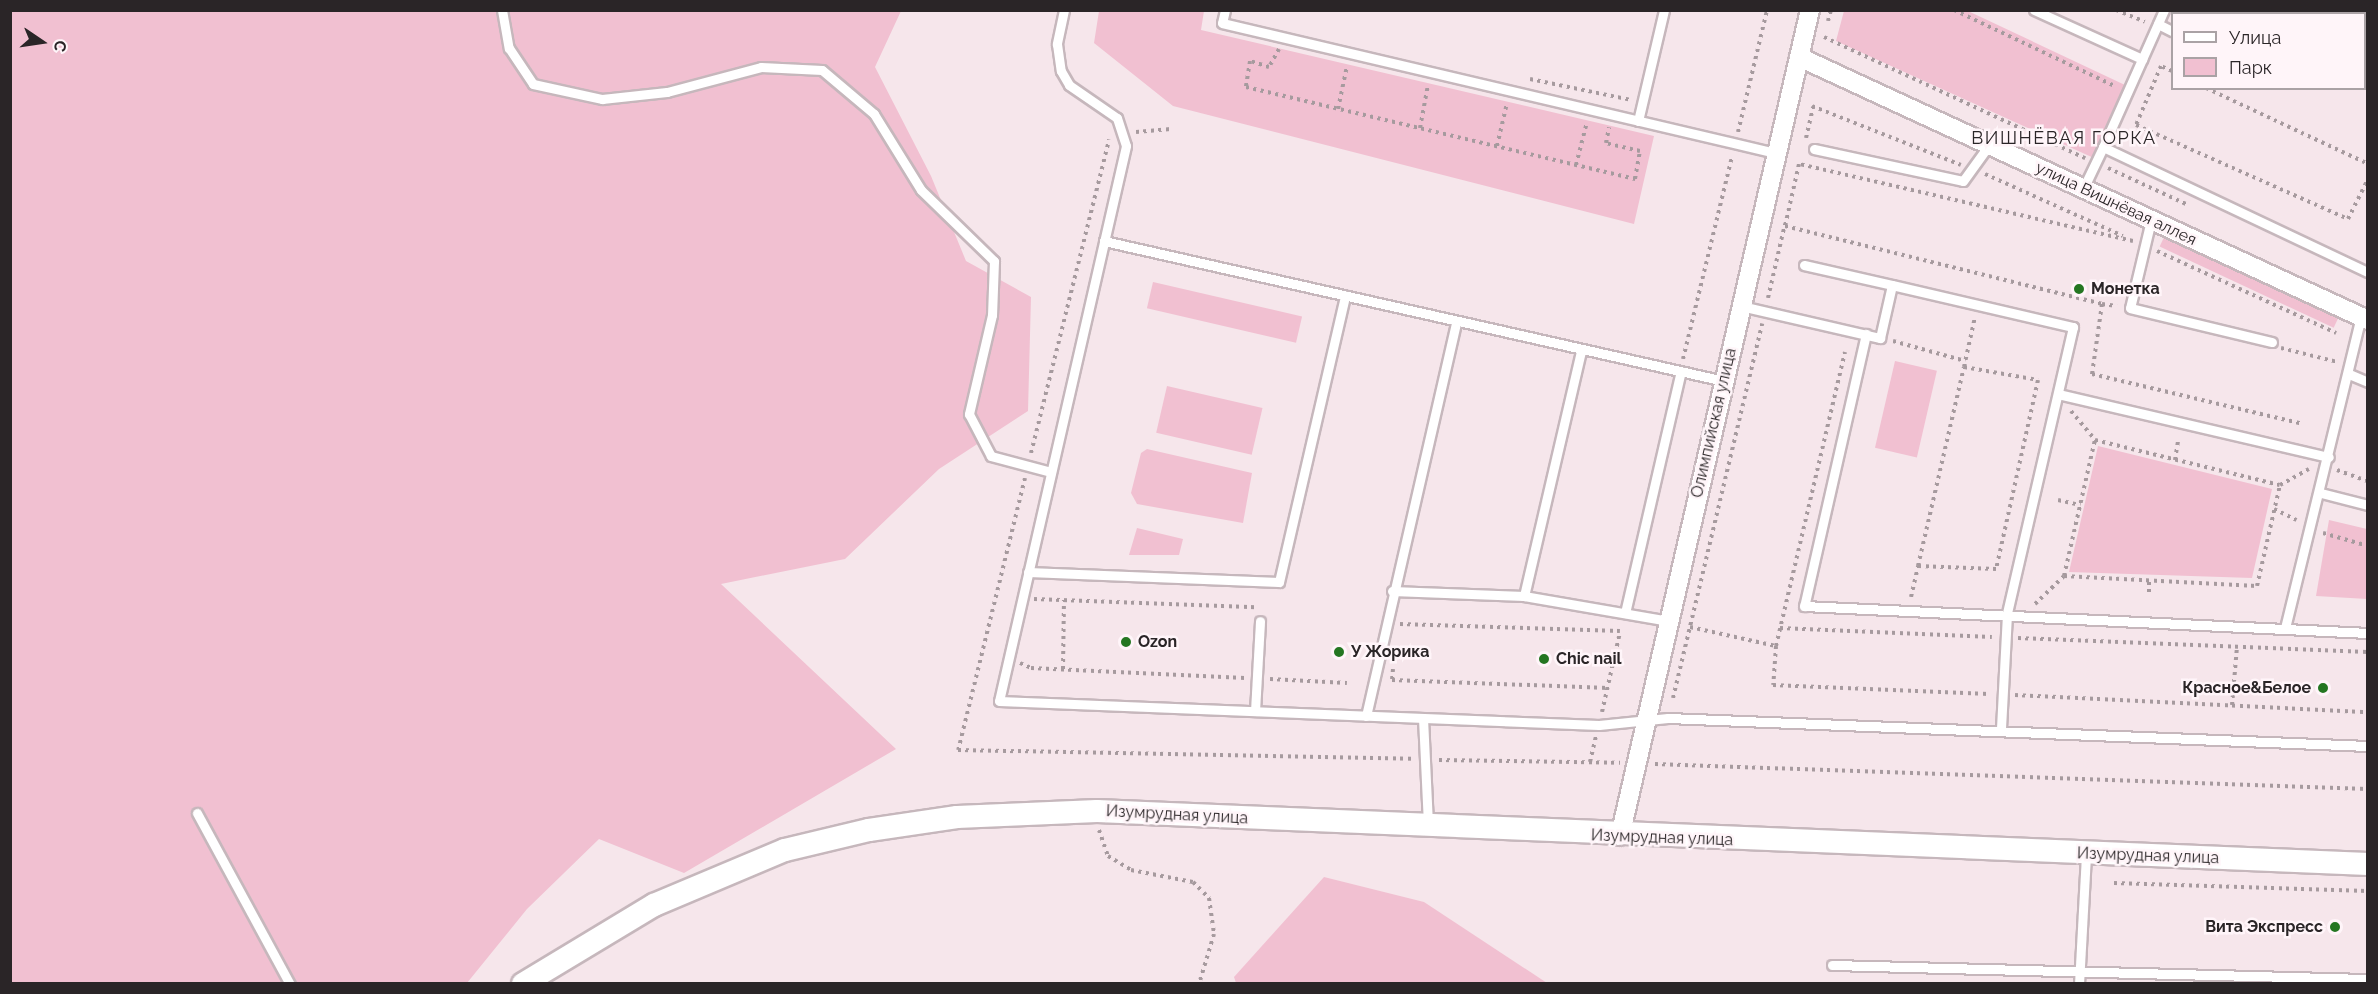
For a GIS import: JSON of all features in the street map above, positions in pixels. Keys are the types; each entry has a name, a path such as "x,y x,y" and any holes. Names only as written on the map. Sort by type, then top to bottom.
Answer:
{"street":[{"name":"Олимпийская улица","path":"1620,836 1642,764 1647,717 1810,10"},
{"name":"улица Вишнёвая аллея","path":"1799,57 2364,319"},
{"name":"Изумрудная улица","path":"523,984 654,905 785,850 869,830 957,818 1097,811 1428,828 2367,864"}],"lane":[{"path":"502,10 509,48 533,84 602,99 667,92 761,67 822,70 874,114 921,190 994,261 992,315 969,414 991,456 1051,472"},
{"path":"1064,10 1057,44 1061,72 1069,85 1117,118 1126,133 1104,241 999,701 1599,725 1647,717 2001,729 2367,746"},
{"path":"1225,10 1222,23 1776,153"},
{"path":"1638,121 1664,10"},
{"path":"2034,10 2142,59"},
{"path":"2083,189 2164,10"},
{"path":"2158,24 2171,30"},
{"path":"1814,149 1963,182 1989,145"},
{"path":"2103,147 2367,272"},
{"path":"2151,220 2146,246 2125,307 2273,344"},
{"path":"1104,241 1581,351 1724,381"},
{"path":"1804,265 2073,327 2007,614 2001,729"},
{"path":"1741,306 1880,338 1892,285"},
{"path":"1028,572 1279,582 1345,296"},
{"path":"2285,628 2364,319"},
{"path":"1366,716 1392,591 1456,322"},
{"path":"1866,334 1804,606 2367,633"},
{"path":"1524,596 1581,351"},
{"path":"1625,614 1680,372"},
{"path":"2349,374 2367,382"},
{"path":"2058,394 2329,457"},
{"path":"2320,493 2367,505"},
{"path":"1392,591 1524,596 1669,621"},
{"path":"1255,711 1260,621"},
{"path":"1423,718 1428,828"},
{"path":"197,813 290,984"},
{"path":"2079,984 2086,854"},
{"path":"1832,965 2367,979"}],"path":[{"path":"1831,10 1823,40 2090,160 2092,149"},
{"path":"1954,10 2118,87 2114,98"},
{"path":"2116,10 2144,23 2147,17"},
{"path":"1280,49 1269,68 1250,61 1246,87 1635,179 1640,151 1606,143 1616,97"},
{"path":"1338,109 1349,53"},
{"path":"2171,71 2161,66 2136,125 2348,219 2367,179"},
{"path":"1420,128 1430,72"},
{"path":"1497,146 1514,75 1632,100 1635,95"},
{"path":"2210,90 2367,164"},
{"path":"1576,165 1594,92"},
{"path":"1789,96 1972,169 2336,333"},
{"path":"1805,141 1813,106"},
{"path":"1171,129 1110,135 958,750 1658,764 2367,789"},
{"path":"1668,718 1802,153"},
{"path":"1799,164 2133,240"},
{"path":"1785,226 2102,304 2125,307 2122,295"},
{"path":"2131,251 2133,240"},
{"path":"1680,372 1702,279"},
{"path":"2102,304 2092,374 2300,423"},
{"path":"1908,610 1978,305"},
{"path":"1880,338 1965,361"},
{"path":"2273,344 2340,363 2341,354"},
{"path":"1776,645 1845,352"},
{"path":"1918,566 1996,569 2038,380 1964,367"},
{"path":"2058,394 2095,440 2280,485 2329,457"},
{"path":"2024,615 2064,576 2095,440"},
{"path":"2175,460 2178,441"},
{"path":"2064,576 2257,586 2280,485"},
{"path":"2058,500 2080,505"},
{"path":"2331,537 2367,546"},
{"path":"2149,580 2149,592"},
{"path":"1029,603 1064,600 1256,607"},
{"path":"1064,600 1064,669"},
{"path":"1590,762 1625,614"},
{"path":"1395,635 1396,624 1620,632"},
{"path":"1780,628 2367,652"},
{"path":"2232,705 2237,647"},
{"path":"1015,654 1031,668 1347,683"},
{"path":"1394,658 1392,680 1608,688"},
{"path":"1658,764 1660,753"},
{"path":"1560,762 1642,764"},
{"path":"1097,811 1108,855 1131,870 1193,882 1209,898 1214,934 1199,984"},
{"path":"2114,883 2367,891"}],"green space":[{"path":"10,11 901,11 875,67 931,176 966,261 1031,297 1028,411 939,469 845,559 721,584 896,749 684,873 599,839 527,909 467,983 11,983"},
{"path":"1099,11 1204,11 1201,30 1654,136 1634,224 1173,106 1094,43"},
{"path":"1844,11 1968,11 2125,85 2096,159 1836,41"},
{"path":"2166,233 2340,314 2334,328 2160,247"},
{"path":"1153,282 1302,316 1296,343 1147,308"},
{"path":"1895,361 1937,371 1917,457 1875,448"},
{"path":"1167,386 1262,408 1252,455 1156,433"},
{"path":"2098,446 2272,489 2252,578 2069,572"},
{"path":"1147,449 1252,473 1243,523 1137,504 1131,493 1141,453"},
{"path":"2329,520 2367,529 2367,599 2316,596"},
{"path":"1137,528 1183,539 1179,555 1129,555"},
{"path":"1324,877 1424,902 1547,983 1236,983 1234,977"}],"place":[{"name":"Монетка","path":"2079,289"},
{"name":"Ozon","path":"1126,642"},
{"name":"У Жорика","path":"1339,652"},
{"name":"Chic nail","path":"1544,659"},
{"name":"Красное&Белое","path":"2323,688"},
{"name":"Вита Экспресс","path":"2335,927"}],"district":[{"name":"ВИШНЁВАЯ ГОРКА","path":"2064,138"}]}
